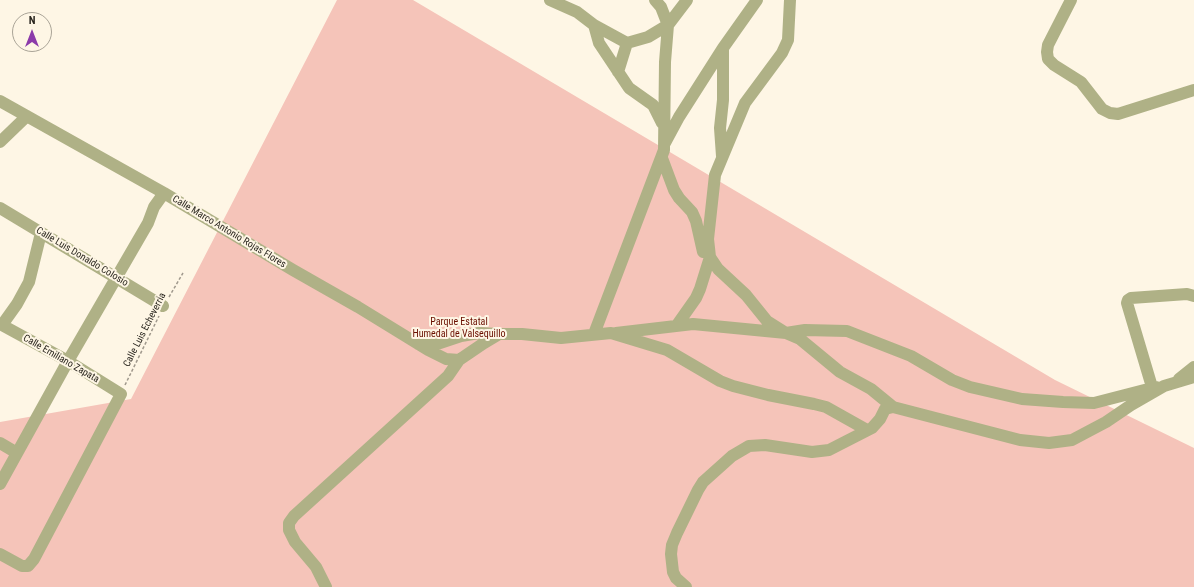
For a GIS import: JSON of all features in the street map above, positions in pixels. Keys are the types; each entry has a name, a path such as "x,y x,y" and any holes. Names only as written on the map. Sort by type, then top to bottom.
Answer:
{"street":[{"path":"550,0 577,12 594,25 627,42 648,37 668,25 687,0"},
{"path":"594,334 662,158 665,144 665,62 668,25 661,7 655,0"},
{"path":"665,144 679,117 723,48 757,0"},
{"path":"676,325 696,298 700,290 708,262 708,239 715,175 746,103 782,53 788,40 790,0"},
{"path":"1071,0 1048,45 1048,59 1054,65 1081,82 1102,109 1110,113 1118,114 1194,90"},
{"path":"594,25 599,43 629,88 652,105 664,126"},
{"path":"618,72 627,42"},
{"path":"722,158 720,128 723,100 723,48"},
{"name":"Calle Marco Antonio Rojas Flores","path":"0,101 164,193 418,344 446,359 459,360"},
{"path":"0,142 27,116"},
{"path":"662,158 674,190 692,212 696,221 708,262 718,269 746,295 767,321 786,333 800,339 840,372 871,389 892,407 1020,440 1049,443 1072,440 1106,422 1194,367"},
{"path":"0,484 68,361 148,223 154,208 164,193"},
{"name":"Calle Luis Donaldo Colosio","path":"0,208 163,306"},
{"path":"1,325 17,304 29,282 41,233"},
{"path":"1163,386 1127,303 1128,300 1131,298 1187,294 1194,296"},
{"path":"418,344 429,345 461,336 479,333 522,334 555,338 693,324 786,333 805,330 847,331 911,356 952,380 970,387 1022,399 1094,403 1194,377"},
{"name":"Calle Emiliano Zapata","path":"1,325 68,361 121,394"},
{"path":"611,333 667,350 714,378 733,386 826,407 867,430"},
{"path":"326,587 316,567 295,542 289,530 289,523 294,516 448,376 459,360 499,334"},
{"path":"0,554 22,566 28,566 34,559 121,394"},
{"path":"670,587 673,572 671,554 672,544 698,490 711,474 732,456 749,446 760,445 812,452 829,450 849,441 877,425 885,409 892,407"},
{"path":"0,443 17,453"},
{"path":"673,572 680,583 686,587"}],"path":[{"name":"Calle Luis Echeverria","path":"121,394 163,306 183,273"}],"green space":[{"name":"Parque Estatal Humedal de Valsequillo","path":"337,0 413,0 1055,380 1194,448 1194,587 0,587 0,422 131,399"}]}
